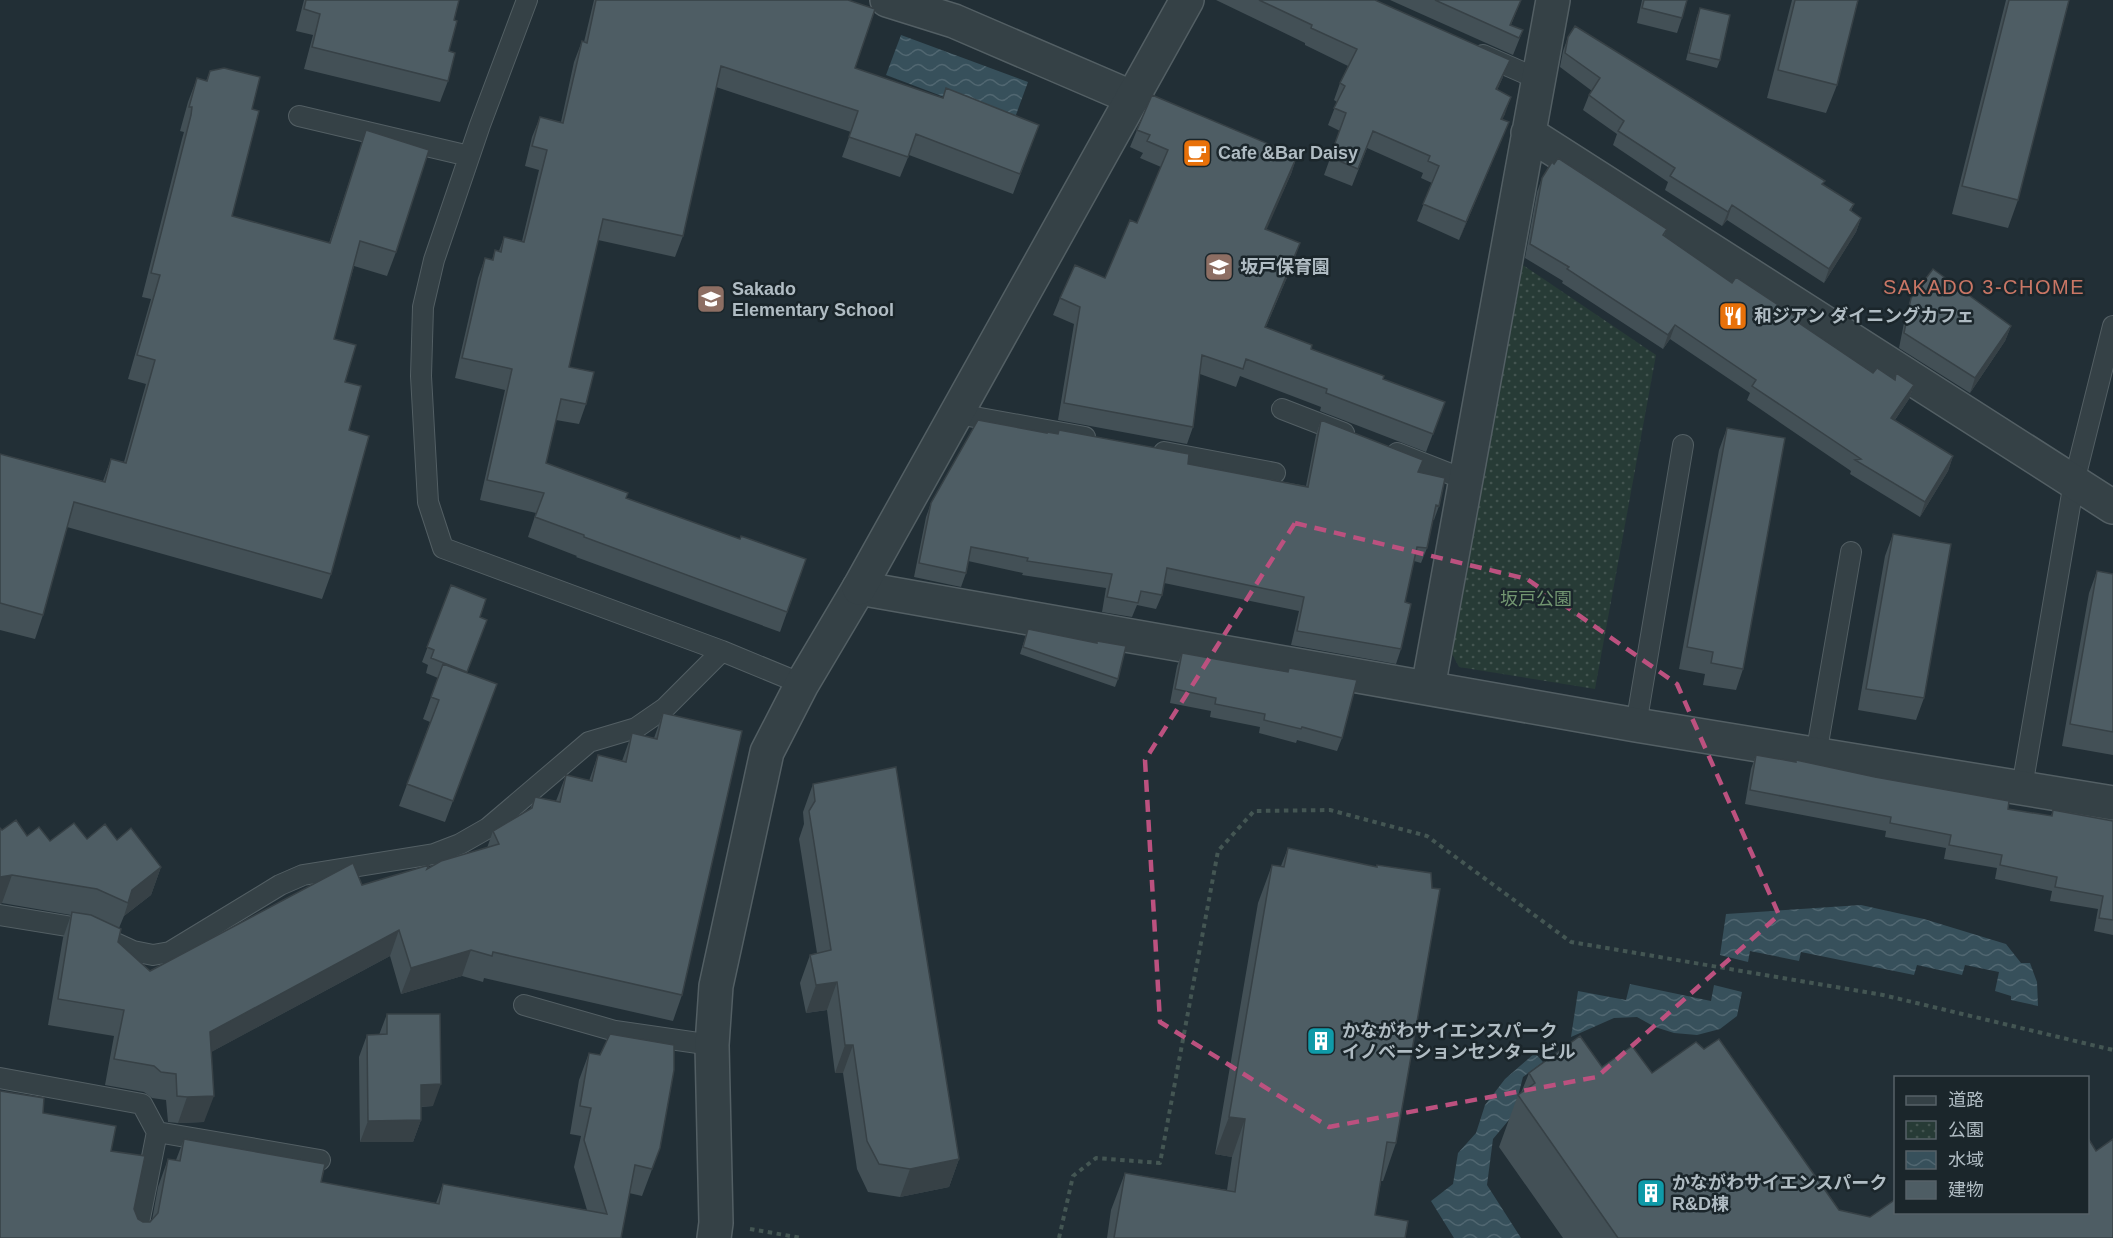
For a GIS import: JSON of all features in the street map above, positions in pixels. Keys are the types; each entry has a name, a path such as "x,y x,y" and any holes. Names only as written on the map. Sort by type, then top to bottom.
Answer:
{"street":[{"path":"887,0 954,21 1133,98"},
{"path":"715,1231 711,1045 716,986 767,752 802,684 957,414 1187,0"},
{"path":"1428,688 1553,0"},
{"path":"1528,134 2113,507"},
{"path":"859,588 1636,725 2113,803"}],"lane":[{"path":"527,0 469,156 434,260 423,307 422,376 428,502 443,548 722,651 802,684"},
{"path":"1465,47 1538,79"},
{"path":"299,116 469,156"},
{"path":"2022,787 2074,482 2113,326"},
{"path":"1282,409 1358,438"},
{"path":"957,414 1099,440"},
{"path":"1636,725 1683,445"},
{"path":"1379,446 1466,480"},
{"path":"1146,449 1275,472"},
{"path":"1816,755 1851,552"},
{"path":"0,915 86,929 133,951 153,955 170,952 280,885 303,875 434,854 460,844 488,828 590,742 636,728 665,708 722,651"},
{"path":"524,1005 615,1030 711,1045"},
{"path":"0,1078 142,1104 158,1132 136,1238"},
{"path":"158,1132 320,1160"}],"path":[{"path":"1059,1238 1073,1176 1096,1158 1160,1162 1218,851 1254,810 1330,810 1427,836 1571,942 1883,995 2113,1050"},
{"path":"715,1231 802,1238"}],"highlighted area":[{"path":"1295,523 1527,579 1677,684 1779,915 1597,1077 1329,1127 1160,1022 1145,760"}],"green space":[{"name":"坂戸公園","path":"1523,265 1656,355 1595,689 1459,667 1451,652"}],"water":[{"path":"901,35 1028,82 1013,123 886,75"},
{"path":"1861,905 1924,919 2006,944 2021,963 2030,963 2037,982 2038,1006 2011,1000 2011,996 1995,991 1999,972 1965,965 1962,975 1917,965 1914,975 1801,952 1799,961 1750,951 1748,962 1720,955 1726,914"},
{"path":"1630,984 1711,1001 1714,985 1742,992 1737,1016 1720,1029 1697,1035 1674,1033 1655,1027 1637,1017 1614,1018 1571,1037 1578,991 1626,1000"},
{"path":"1535,1053 1543,1062 1523,1077 1513,1115 1493,1139 1487,1185 1521,1238 1454,1238 1431,1201 1453,1184 1458,1153 1476,1133 1485,1105 1505,1079"}],"building":[{"path":"306,0 459,0 454,20 457,21 449,51 455,53 448,81 312,47 320,14 304,9"},
{"path":"596,0 848,0 875,9 855,68 943,98 946,88 1039,125 1020,174 916,134 908,157 849,137 858,111 721,66 683,236 603,219 569,367 594,372 586,404 561,399 546,463 628,493 626,498 740,539 741,536 806,559 787,612 535,517 544,493 487,480 512,369 462,358 485,258 493,260 495,250 501,252 504,237 524,242 547,150 532,146 540,117 563,123 582,41 587,43"},
{"path":"1259,0 1375,0 1510,60 1496,89 1511,97 1501,119 1509,122 1466,222 1423,204 1439,166 1428,161 1430,156 1373,131 1358,169 1330,157 1346,113 1334,108 1345,86 1340,83 1357,49"},
{"path":"1435,0 1521,0 1510,25 1523,30 1519,38"},
{"path":"1644,0 1687,0 1682,18 1642,8"},
{"path":"1795,0 1858,0 1837,85 1778,70"},
{"path":"2009,0 2069,0 2018,200 1962,186"},
{"path":"1700,8 1730,15 1720,60 1689,53"},
{"path":"1575,26 1825,181 1822,184 1854,204 1850,210 1861,218 1829,269 1732,205 1728,212 1670,176 1675,168 1618,131 1624,121 1589,95 1600,78 1565,53 1568,37"},
{"path":"224,68 260,77 252,109 259,111 232,216 330,243 366,130 429,150 396,252 360,241 334,339 356,345 345,382 361,386 349,430 369,436 331,574 74,502 43,615 0,603 0,454 105,482 111,459 126,463 155,360 137,355 160,275 151,273 191,115 192,107 189,107 197,78 207,81 210,71"},
{"path":"1152,95 1297,156 1265,229 1300,243 1265,327 1312,345 1311,349 1384,376 1383,379 1445,402 1433,434 1326,393 1327,389 1246,359 1243,369 1202,355 1193,427 1064,403 1080,307 1060,298 1075,265 1105,278 1130,220 1137,223 1168,150 1147,141 1150,135 1137,130"},
{"path":"1558,158 1667,229 1663,235 1732,283 1736,277 1798,318 1796,321 1873,373 1877,368 1895,380 1896,373 1914,385 1891,418 1953,456 1925,502 1855,460 1861,459 1752,386 1756,380 1675,325 1668,335 1567,269 1569,267 1530,244 1542,178 1552,162 1554,164"},
{"path":"1933,269 2011,326 1975,378 1904,333 1911,298"},
{"path":"978,420 1047,433 1058,434 1059,430 1189,454 1188,464 1308,487 1321,420 1423,460 1418,472 1445,478 1439,506 1436,505 1427,548 1417,547 1405,602 1411,604 1401,649 1297,631 1304,597 1167,568 1162,595 1141,591 1138,603 1107,597 1112,574 1027,561 1028,558 971,547 966,573 919,563 931,503"},
{"path":"1727,428 1785,438 1743,669 1711,663 1713,652 1687,647"},
{"path":"1893,534 1951,544 1924,698 1866,689"},
{"path":"2097,571 2113,574 2113,732 2070,724"},
{"path":"451,585 486,599 480,617 487,620 467,672 431,658 434,650 427,647"},
{"path":"1028,629 1097,643 1097,641 1126,646 1118,679 1023,647"},
{"path":"1182,653 1288,672 1289,668 1357,680 1342,738 1264,720 1265,714 1215,704 1216,698 1175,689"},
{"path":"443,664 497,684 453,801 407,784 439,700 431,697"},
{"path":"663,713 742,731 682,995 493,952 492,956 471,950 411,968 399,930 210,1032 214,1096 187,1097 177,1096 176,1074 161,1072 154,1066 114,1059 124,1010 58,999 72,912 91,915 121,929 118,942 150,971 353,863 362,885 429,865 427,869 441,861 499,844 493,831 532,808 535,797 560,802 566,775 592,781 598,755 626,762 632,733 657,739"},
{"path":"1756,755 1796,762 1796,760 2009,801 2008,809 2052,816 2053,810 2113,821 2113,920 2099,918 2103,896 2055,887 2057,877 2000,865 2002,855 1949,845 1951,835 1890,823 1891,817 1750,790"},
{"path":"896,767 959,1159 910,1169 879,1164 867,1141 853,1045 845,1045 837,982 816,985 810,955 831,950 809,811 815,801 813,784"},
{"path":"16,820 27,836 39,827 50,841 74,823 87,839 105,824 117,840 131,828 161,867 132,890 128,903 97,889 12,875 0,877 0,828 2,830"},
{"name":"かながわサイエンスパーク イノベーションセンタービル","path":"1288,848 1377,867 1377,865 1431,873 1432,888 1440,889 1396,1143 1387,1142 1375,1215 1408,1221 1405,1238 1114,1238 1125,1173 1235,1192 1245,1119 1229,1117 1272,865 1284,867"},
{"path":"387,1014 440,1014 441,1084 421,1085 421,1120 368,1121 367,1035 387,1034"},
{"path":"610,1034 674,1045 674,1070 660,1148 652,1169 635,1165 621,1238 0,1238 0,1091 44,1098 43,1113 116,1126 111,1151 145,1156 134,1209 138,1219 143,1222 150,1222 158,1213 168,1159 180,1161 184,1139 325,1164 321,1182 439,1204 443,1184 607,1214 584,1140 591,1108 580,1106 589,1053 600,1055"},
{"path":"1580,1036 1602,1067 1632,1046 1652,1073 1696,1042 1704,1049 1719,1039 1839,1210 1870,1217 1894,1200 1894,1214 2089,1214 2089,1140 2096,1151 2113,1139 2113,1238 1618,1238 1518,1095 1535,1083 1529,1073"}],"place":[{"name":"Cafe &Bar Daisy","path":"1197,153"},
{"name":"坂戸保育園","path":"1219,267"},
{"name":"Sakado Elementary School","path":"711,299"},
{"name":"和ジアン ダイニングカフェ","path":"1733,316"},
{"name":"かながわサイエンスパーク イノベーションセンタービル","path":"1321,1041"},
{"name":"かながわサイエンスパーク R&D棟","path":"1651,1193"}],"district":[{"name":"SAKADO 3-CHOME","path":"1984,287"}]}
